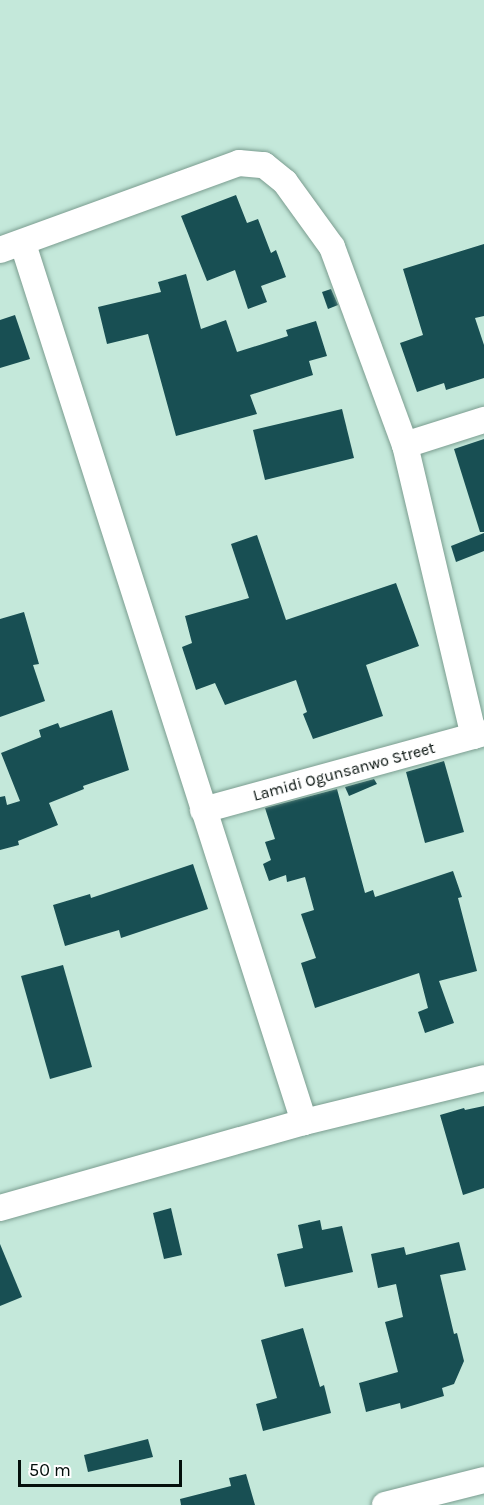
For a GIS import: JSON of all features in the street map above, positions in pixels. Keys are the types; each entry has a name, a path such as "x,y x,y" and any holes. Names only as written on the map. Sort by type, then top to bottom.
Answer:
{"street":[{"path":"304,1122 203,810 12,247 239,163 264,165 285,182 332,247 405,446 479,735"},
{"path":"405,446 484,420"},
{"name":"Lamidi Ogunsanwo Street","path":"203,810 479,735"},
{"path":"0,1208 304,1122 484,1078"},
{"path":"385,1505 484,1480"}],"building":[{"path":"236,195 247,223 258,219 271,253 276,250 286,277 261,286 267,302 248,309 235,270 207,281 181,216"},
{"path":"484,244 484,316 475,318 484,345 484,378 446,390 444,383 417,392 400,343 423,335 403,269"},
{"path":"186,274 201,329 226,320 237,352 288,336 286,330 316,321 327,356 309,361 313,375 250,395 257,414 176,436 148,334 107,344 98,307 161,292 158,282"},
{"path":"331,289 338,305 328,309 322,292"},
{"path":"15,315 30,359 0,368 0,320"},
{"path":"342,409 354,458 265,480 253,430"},
{"path":"484,439 484,532 480,532 454,449"},
{"path":"484,533 484,551 456,562 451,546"},
{"path":"257,535 286,620 396,583 419,646 366,665 383,716 313,739 303,714 307,712 296,680 225,705 215,683 196,690 182,647 192,643 185,616 249,598 231,544"},
{"path":"24,612 39,664 33,665 45,701 0,717 0,619"},
{"path":"112,710 129,770 83,786 84,789 49,803 58,825 18,841 19,845 0,850 0,797 5,796 7,805 20,801 1,753 41,737 39,730 58,723 60,728"},
{"path":"444,761 464,832 425,843 406,772"},
{"path":"374,779 377,784 349,796 345,787"},
{"path":"337,789 365,893 373,890 375,897 453,871 462,897 458,898 477,971 439,981 454,1023 425,1033 418,1012 428,1008 419,973 315,1008 301,963 316,958 301,914 314,910 305,877 287,882 286,875 269,881 263,864 271,860 265,842 275,839 265,808"},
{"path":"193,864 208,909 121,938 119,930 65,946 53,905 90,894 91,898"},
{"path":"63,965 92,1067 50,1079 21,976"},
{"path":"484,1106 484,1188 463,1195 440,1115 464,1108 465,1110"},
{"path":"171,1208 182,1255 164,1259 153,1213"},
{"path":"320,1220 322,1230 342,1226 353,1272 285,1287 277,1254 303,1248 298,1225"},
{"path":"459,1242 466,1270 440,1275 454,1334 457,1333 464,1361 454,1384 442,1388 444,1396 401,1409 400,1403 366,1412 359,1383 398,1372 385,1322 403,1317 396,1284 378,1288 371,1254 404,1247 406,1255"},
{"path":"0,1244 22,1297 0,1306"},
{"path":"303,1328 320,1387 324,1385 331,1413 263,1431 256,1404 277,1398 261,1340"},
{"path":"148,1439 153,1457 88,1472 84,1455"},
{"path":"246,1474 255,1505 181,1505 180,1499 231,1486 229,1478"}]}
